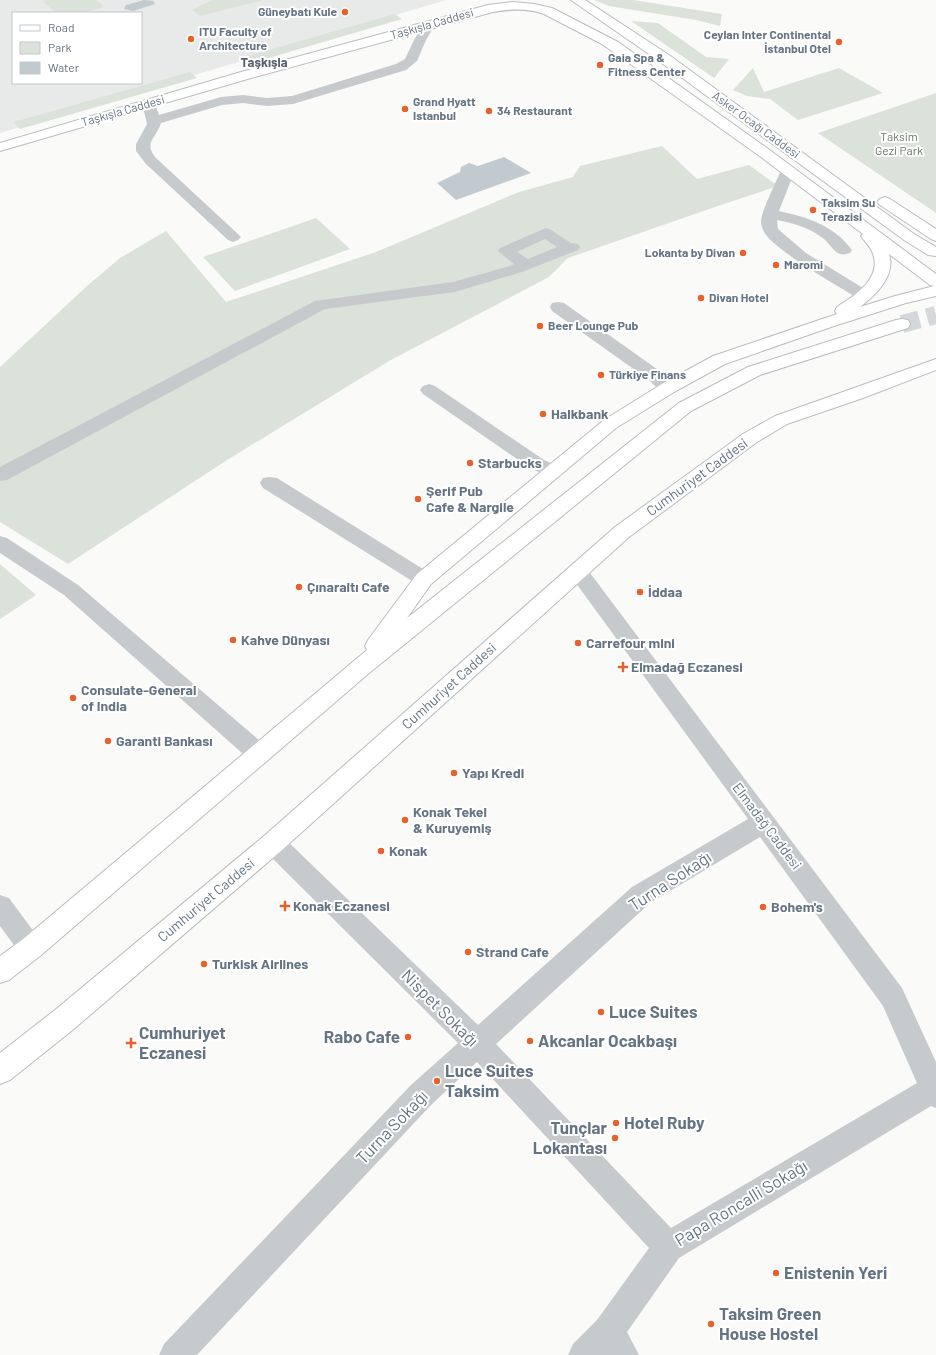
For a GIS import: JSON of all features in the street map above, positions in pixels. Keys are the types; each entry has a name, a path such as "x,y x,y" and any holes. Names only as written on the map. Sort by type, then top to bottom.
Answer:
{"main road":[{"name":"Taşkışla Caddesi","path":"246,74 272,62 304,51 480,0"},
{"name":"Asker Ocağı Caddesi","path":"542,0 613,45 788,170 859,223"},
{"name":"Asker Ocağı Caddesi","path":"583,2 664,58 909,237 934,252"},
{"name":"Taşkışla Caddesi","path":"0,147 246,74 289,64 492,8 522,6 537,7 548,11 613,45"},
{"path":"664,58 725,92 855,181"},
{"path":"874,194 936,236"},
{"path":"859,223 936,282"},
{"path":"828,322 865,296 875,285 881,270 882,258 879,249 859,223"},
{"path":"360,668 424,579 610,424 668,388 719,360 828,322 901,299 936,291"},
{"path":"0,972 31,948 360,668 685,407 754,371 902,324"},
{"name":"Cumhuriyet Caddesi","path":"0,1070 65,1019 273,843 577,570 622,532 750,438 781,420 936,364"}],"street":[{"path":"153,120 221,101 243,99 267,102 293,100 401,67 410,61 429,25"},
{"path":"149,104 154,124 143,144 143,151 151,161 233,237"},
{"path":"788,170 771,214 769,221 770,230 782,242 829,275 865,296"},
{"path":"771,214 810,224 825,231 844,250"},
{"path":"0,475 321,305 454,288 526,265 570,248 546,233 506,251 526,265"},
{"path":"558,307 655,376 668,388"},
{"path":"429,390 537,464 553,472"},
{"path":"270,482 424,579"},
{"path":"0,543 71,590 259,754"},
{"name":"Elmadağ Caddesi","path":"577,570 893,997 934,1091"},
{"name":"Turna Sokağı","path":"175,1355 422,1095 559,968 641,895 764,822"},
{"name":"Nispet Sokağı","path":"273,843 478,1044 668,1247"},
{"path":"0,906 31,948"},
{"name":"Papa Roncalli Sokağı","path":"584,1355 615,1343 668,1247 934,1091"}],"shaded area":[{"path":"0,0 446,0 0,133"}],"green space":[{"path":"96,0 104,7 86,12 54,12 43,1"},
{"path":"213,0 263,0 200,16 192,10"},
{"path":"594,0 633,0 722,14 720,26 696,20 609,6"},
{"path":"395,14 402,19 248,64 241,58"},
{"path":"631,21 658,23 706,57 729,59 714,78"},
{"path":"753,68 764,92 839,68 883,93 798,120 770,99 747,96 733,90"},
{"path":"190,72 197,78 20,129 14,122"},
{"name":"Taksim Gezi Park","path":"936,93 936,213 818,133"},
{"path":"662,146 697,179 749,165 778,186 568,258 549,277 389,361 227,460 68,564 0,522 0,367 87,286 120,258 166,231 226,302 376,252 519,192 573,177 580,166"},
{"path":"316,218 350,249 235,291 203,257"},
{"path":"0,564 36,595 0,619"}],"water":[{"path":"144,0 153,1 155,4 133,11 124,9 126,5"},
{"path":"504,157 531,173 456,200 437,183 460,172 461,167 469,163 478,166"}],"tunnel":[{"path":"902,324 936,315"}],"place":[{"name":"Güneybatı Kule","path":"345,12"},
{"name":"ITU Faculty of Architecture","path":"191,39"},
{"name":"Ceylan Inter Continental İstanbul Otel","path":"839,42"},
{"name":"Gaia Spa & Fitness Center","path":"600,65"},
{"name":"Grand Hyatt Istanbul","path":"405,109"},
{"name":"34 Restaurant","path":"489,111"},
{"name":"Taksim Su Terazisi","path":"813,210"},
{"name":"Lokanta by Divan","path":"743,253"},
{"name":"Maromi","path":"776,265"},
{"name":"Divan Hotel","path":"701,298"},
{"name":"Beer Lounge Pub","path":"540,326"},
{"name":"Türkiye Finans","path":"601,375"},
{"name":"Halkbank","path":"543,414"},
{"name":"Starbucks","path":"470,463"},
{"name":"Şerif Pub Cafe & Nargile","path":"418,499"},
{"name":"Çınaraltı Cafe","path":"299,587"},
{"name":"İddaa","path":"640,592"},
{"name":"Kahve Dünyası","path":"233,640"},
{"name":"Carrefour mini","path":"578,643"},
{"name":"Elmadağ Eczanesi","path":"623,667"},
{"name":"Consulate-General of India","path":"73,698"},
{"name":"Garanti Bankası","path":"108,741"},
{"name":"Yapı Kredi","path":"454,773"},
{"name":"Konak Tekel & Kuruyemiş","path":"405,820"},
{"name":"Konak","path":"381,851"},
{"name":"Konak Eczanesi","path":"285,906"},
{"name":"Bohem's","path":"763,907"},
{"name":"Strand Cafe","path":"468,952"},
{"name":"Turkisk Airlines","path":"204,964"},
{"name":"Luce Suites","path":"601,1012"},
{"name":"Rabo Cafe","path":"408,1037"},
{"name":"Akcanlar Ocakbaşı","path":"530,1041"},
{"name":"Cumhuriyet Eczanesi","path":"131,1043"},
{"name":"Luce Suites Taksim","path":"437,1081"},
{"name":"Hotel Ruby","path":"616,1123"},
{"name":"Tunçlar Lokantası","path":"615,1138"},
{"name":"Enistenin Yeri","path":"776,1273"},
{"name":"Taksim Green House Hostel","path":"711,1324"}],"district":[{"name":"Taşkışla","path":"264,62"}]}
